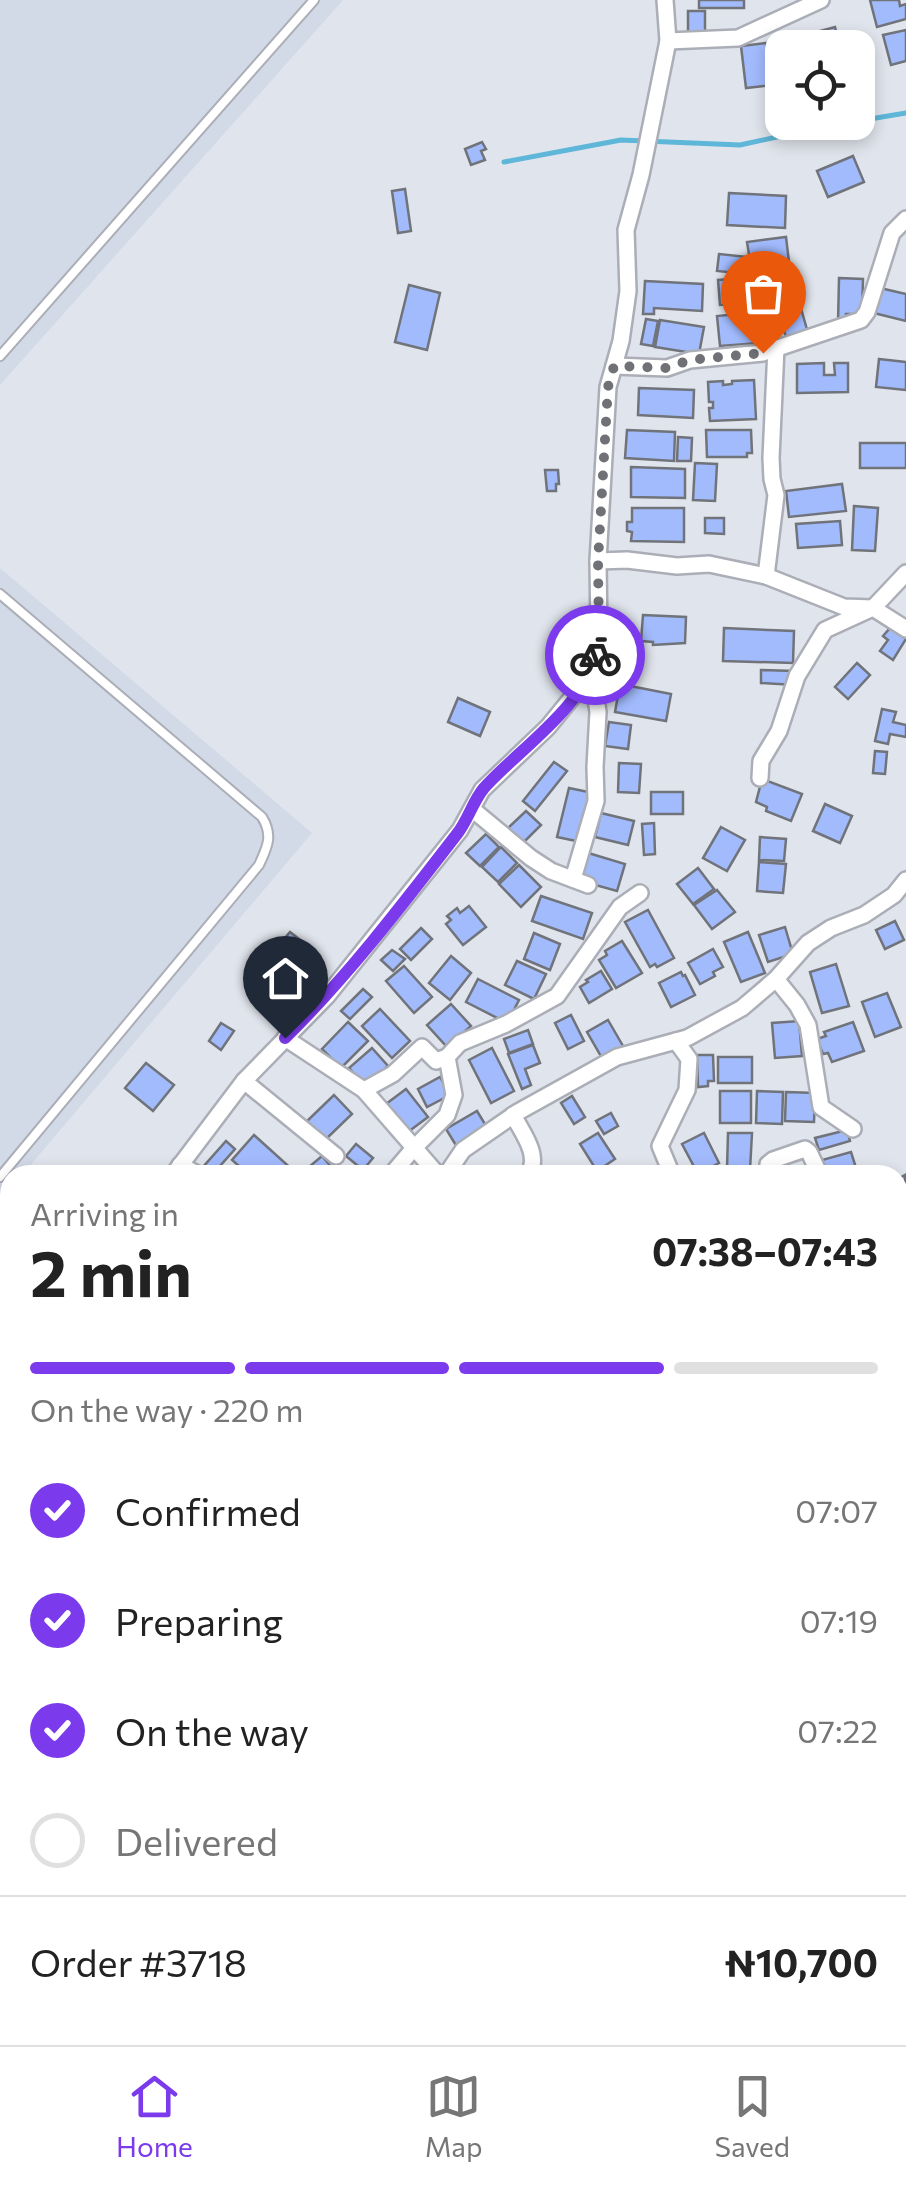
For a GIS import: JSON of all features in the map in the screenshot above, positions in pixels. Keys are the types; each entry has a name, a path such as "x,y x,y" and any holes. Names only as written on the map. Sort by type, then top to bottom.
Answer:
{"street":[{"path":"472,808 531,858 580,882 596,801 598,712 592,673 599,635 598,561 608,387 621,340 628,290 626,230 668,41 666,0"},
{"path":"668,41 738,38 822,0"},
{"path":"614,366 667,368 690,360 763,353 860,320 865,316 892,233 906,219"},
{"path":"766,576 776,495 770,458 776,348"},
{"path":"598,561 708,564 766,576 844,607 872,608 906,629"},
{"path":"760,778 762,760 779,731 797,676 825,630 872,608 906,573"},
{"path":"180,1165 244,1080 327,996 460,830 482,790 548,728 592,673"},
{"path":"453,1165 463,1150 513,1115 617,1056 688,1038 742,1008 776,980 808,943 830,928 864,915 894,895 906,880"},
{"path":"364,1090 393,1074 422,1047 436,1062 460,1043 557,996 620,907 640,893"},
{"path":"776,980 808,1024 822,1107 853,1129"},
{"path":"285,1038 364,1090 429,1165"},
{"path":"668,1165 660,1146 688,1090 689,1059 676,1041"},
{"path":"400,1165 447,1115 454,1095 447,1056"},
{"path":"244,1080 336,1156"},
{"path":"513,1115 534,1154 534,1165"},
{"path":"768,1165 805,1148 815,1165"}],"lane":[{"path":"0,356 314,0"},
{"path":"0,594 262,817 269,828 269,844 259,864 10,1165"}],"shaded area":[{"path":"0,0 343,0 0,385"},
{"path":"0,568 312,833 30,1165 0,1165"}],"building":[{"path":"699,0 744,0 744,8 699,8"},
{"path":"870,0 899,0 900,6 906,4 906,19 877,27"},
{"path":"688,11 705,11 705,32 688,32"},
{"path":"906,30 906,61 891,65 883,35"},
{"path":"765,43 765,86 746,88 741,46"},
{"path":"482,142 485,160 471,165 465,149"},
{"path":"853,156 864,182 828,197 817,171"},
{"path":"405,189 411,231 398,233 392,191"},
{"path":"729,193 786,196 785,228 727,225"},
{"path":"786,237 789,262 751,267 747,242"},
{"path":"719,254 748,257 746,274 717,271"},
{"path":"760,277 762,302 720,305 718,280"},
{"path":"839,278 863,279 862,314 846,314 846,324 838,324"},
{"path":"645,281 703,284 702,311 654,308 654,314 643,314"},
{"path":"409,285 440,293 427,350 395,342"},
{"path":"880,288 906,294 906,321 874,313"},
{"path":"800,305 808,333 787,340 778,312"},
{"path":"756,312 759,343 720,346 717,316"},
{"path":"646,319 658,321 653,346 641,344"},
{"path":"660,320 704,327 699,354 655,347"},
{"path":"879,359 906,362 906,390 876,387"},
{"path":"824,363 824,375 835,375 834,363 848,363 848,392 797,393 797,364"},
{"path":"754,380 756,419 710,421 709,408 713,408 713,402 709,402 708,382 723,381 723,385"},
{"path":"639,388 694,390 693,418 638,415"},
{"path":"627,430 675,432 674,461 625,458"},
{"path":"706,430 751,430 752,453 747,453 747,457 707,457"},
{"path":"678,437 692,438 691,461 677,461"},
{"path":"860,443 906,443 906,468 860,468"},
{"path":"695,463 717,464 715,501 693,500"},
{"path":"631,467 685,469 685,498 631,497"},
{"path":"545,470 558,470 556,491 547,491"},
{"path":"842,484 846,511 789,517 786,491"},
{"path":"854,506 878,508 875,551 852,550"},
{"path":"632,508 684,508 684,542 631,541 627,522 632,522"},
{"path":"705,518 724,518 724,534 705,533"},
{"path":"840,521 842,545 798,548 796,524"},
{"path":"643,615 686,617 685,643 653,645 641,641"},
{"path":"724,628 794,631 793,663 723,661"},
{"path":"890,628 906,639 893,660 880,651 888,640 883,636"},
{"path":"857,663 870,675 848,699 835,687"},
{"path":"761,670 794,671 794,685 761,683"},
{"path":"620,684 671,694 666,721 615,712"},
{"path":"458,698 490,712 480,736 448,722"},
{"path":"882,709 896,712 893,722 906,725 906,737 890,734 888,744 875,741"},
{"path":"609,722 631,725 628,749 605,746"},
{"path":"875,751 887,752 885,774 873,773"},
{"path":"554,762 567,771 535,811 523,801"},
{"path":"619,763 641,764 639,793 618,792"},
{"path":"762,779 802,794 791,821 766,811 767,807 756,802"},
{"path":"569,788 593,793 581,842 557,837"},
{"path":"651,792 683,792 683,814 651,814"},
{"path":"825,804 852,816 840,843 813,831"},
{"path":"526,811 541,825 522,844 507,829"},
{"path":"601,813 634,821 628,845 595,837"},
{"path":"654,823 655,854 644,855 642,824"},
{"path":"721,827 745,840 727,871 703,858"},
{"path":"486,834 499,847 480,866 466,853"},
{"path":"760,837 786,839 784,861 759,860"},
{"path":"501,847 517,863 498,882 482,867"},
{"path":"585,852 625,864 617,891 577,880"},
{"path":"759,862 786,864 783,893 757,891"},
{"path":"519,865 541,887 521,907 499,884"},
{"path":"698,868 714,889 693,904 677,884"},
{"path":"717,890 735,912 712,929 694,905"},
{"path":"541,896 592,913 583,939 532,921"},
{"path":"469,906 486,927 463,945 446,924 451,920 447,916 457,908 460,913"},
{"path":"648,910 674,958 657,967 650,967 625,922"},
{"path":"895,921 904,940 885,949 876,930"},
{"path":"785,927 793,954 768,962 759,935"},
{"path":"421,928 432,939 411,960 400,949"},
{"path":"290,932 312,949 297,969 274,951"},
{"path":"748,932 765,973 741,982 724,942"},
{"path":"534,933 560,944 550,970 524,959"},
{"path":"622,941 642,973 616,988 599,960 607,955 605,951"},
{"path":"713,949 723,967 700,984 688,963"},
{"path":"392,950 405,959 393,971 381,960"},
{"path":"451,956 471,973 450,1000 429,983"},
{"path":"517,961 546,974 534,999 505,985"},
{"path":"836,964 849,1006 822,1013 810,972"},
{"path":"404,966 432,997 414,1013 386,981"},
{"path":"601,971 612,989 589,1003 580,987"},
{"path":"681,972 695,995 671,1007 659,983"},
{"path":"478,979 519,1000 507,1023 466,1002"},
{"path":"363,989 372,997 350,1019 341,1011"},
{"path":"887,993 901,1027 875,1037 862,1002"},
{"path":"451,1004 471,1026 447,1047 427,1025"},
{"path":"380,1009 410,1041 392,1058 362,1026"},
{"path":"571,1015 584,1041 568,1049 555,1023"},
{"path":"608,1020 623,1046 602,1058 587,1032"},
{"path":"799,1021 802,1056 775,1058 772,1023"},
{"path":"348,1022 368,1041 341,1068 322,1049"},
{"path":"853,1022 864,1051 832,1062 828,1053 823,1054 817,1039 826,1036 824,1032"},
{"path":"221,1023 234,1031 221,1050 209,1041"},
{"path":"528,1030 533,1044 509,1053 504,1039"},
{"path":"533,1045 540,1063 525,1069 531,1085 522,1089 508,1054"},
{"path":"372,1048 388,1066 365,1086 349,1068"},
{"path":"492,1048 514,1091 491,1103 469,1060"},
{"path":"697,1055 713,1055 714,1081 708,1081 708,1086 698,1087"},
{"path":"718,1057 752,1057 752,1083 718,1083"},
{"path":"146,1063 174,1085 153,1111 125,1088"},
{"path":"440,1077 450,1095 427,1107 418,1089"},
{"path":"406,1089 428,1117 408,1132 386,1104"},
{"path":"720,1091 751,1091 751,1123 720,1123"},
{"path":"757,1091 783,1092 782,1124 756,1123"},
{"path":"786,1092 815,1093 814,1122 785,1121"},
{"path":"334,1095 352,1114 324,1141 305,1123"},
{"path":"572,1096 585,1117 574,1124 561,1103"},
{"path":"477,1111 488,1129 457,1147 446,1129"},
{"path":"611,1113 618,1126 604,1134 596,1121"},
{"path":"847,1130 850,1141 819,1150 815,1138"},
{"path":"598,1133 615,1159 606,1165 593,1165 580,1144"},
{"path":"704,1133 719,1163 693,1165 682,1144"},
{"path":"728,1133 752,1133 750,1165 727,1165"},
{"path":"254,1135 287,1165 238,1165 232,1160"},
{"path":"226,1141 235,1149 221,1165 205,1165"},
{"path":"356,1144 373,1158 367,1165 357,1165 346,1156"},
{"path":"851,1152 855,1165 824,1165 822,1160"},
{"path":"322,1156 330,1165 311,1165"}],"waterway":[{"path":"875,118 906,113"},
{"path":"504,162 621,140 740,145 765,140"}],"way so far":[{"path":"595,655 599,635 598,561 608,387 614,366 667,368 690,360 763,353"}],"route":[{"path":"285,1038 327,996 460,830 482,790 548,728 592,673 595,655"}]}
